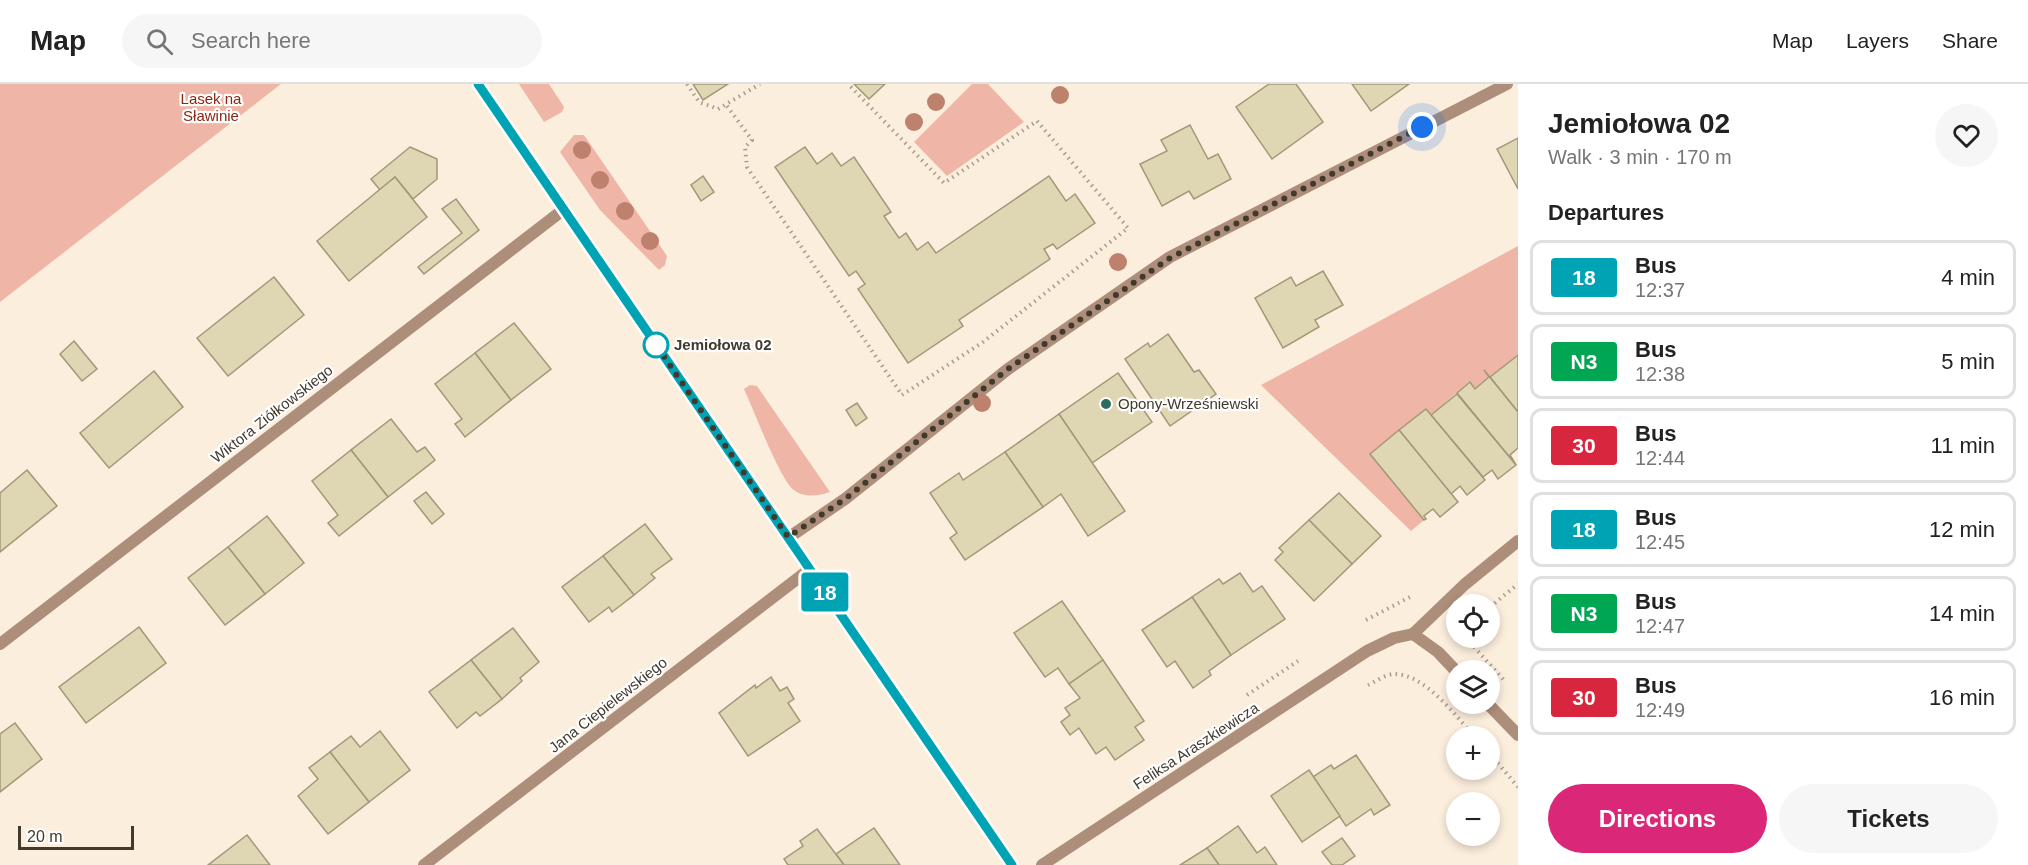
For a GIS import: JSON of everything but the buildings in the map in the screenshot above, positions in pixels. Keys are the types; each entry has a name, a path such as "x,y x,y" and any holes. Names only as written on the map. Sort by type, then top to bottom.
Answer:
{"street":[{"path":"478,84 1012,865"},
{"path":"788,537 845,499 1008,369 1170,258 1507,84"},
{"name":"Wiktora Ziółkowskiego","path":"0,644 563,210"},
{"path":"1446,660 1413,634 1464,585 1518,541"},
{"name":"Jana Ciepielewskiego","path":"424,865 810,569"},
{"name":"Feliksa Araszkiewicza","path":"1042,865 1367,651 1394,638 1413,634"},
{"path":"1498,714 1518,735"}],"path":[{"path":"687,84 699,102 706,107 718,109 727,106 760,84"},
{"path":"727,106 752,140 745,147 747,167 902,395 983,342 1128,228 1037,121 944,183 848,84"},
{"path":"1500,599 1518,584"},
{"path":"1475,648 1510,688"},
{"path":"1361,688 1392,674 1412,678 1441,699 1465,726"},
{"path":"1500,766 1518,787"}],"green space":[{"name":"Lasek na Sławinie","path":"0,84 281,84 0,302"},
{"path":"519,84 549,84 564,107 562,112 544,122"},
{"path":"972,84 988,84 1024,122 947,176 914,142"},
{"path":"574,135 584,135 667,256 665,265 659,270 600,210 560,152"},
{"path":"1518,246 1518,354 1475,389 1469,382 1431,415 1426,409 1370,454 1424,520 1411,531 1261,385"},
{"path":"750,385 757,386 830,492 807,495 798,493 788,484 774,459 744,389"}],"bus line":[{"name":"18","path":"478,84 1012,865"}],"place":[{"name":"Jemiołowa 02","path":"656,345"},
{"name":"Opony-Wrześniewski","path":"1106,404"}],"route":[{"path":"656,345 654,342 788,537 845,499 1008,369 1170,258 1422,127"}]}
